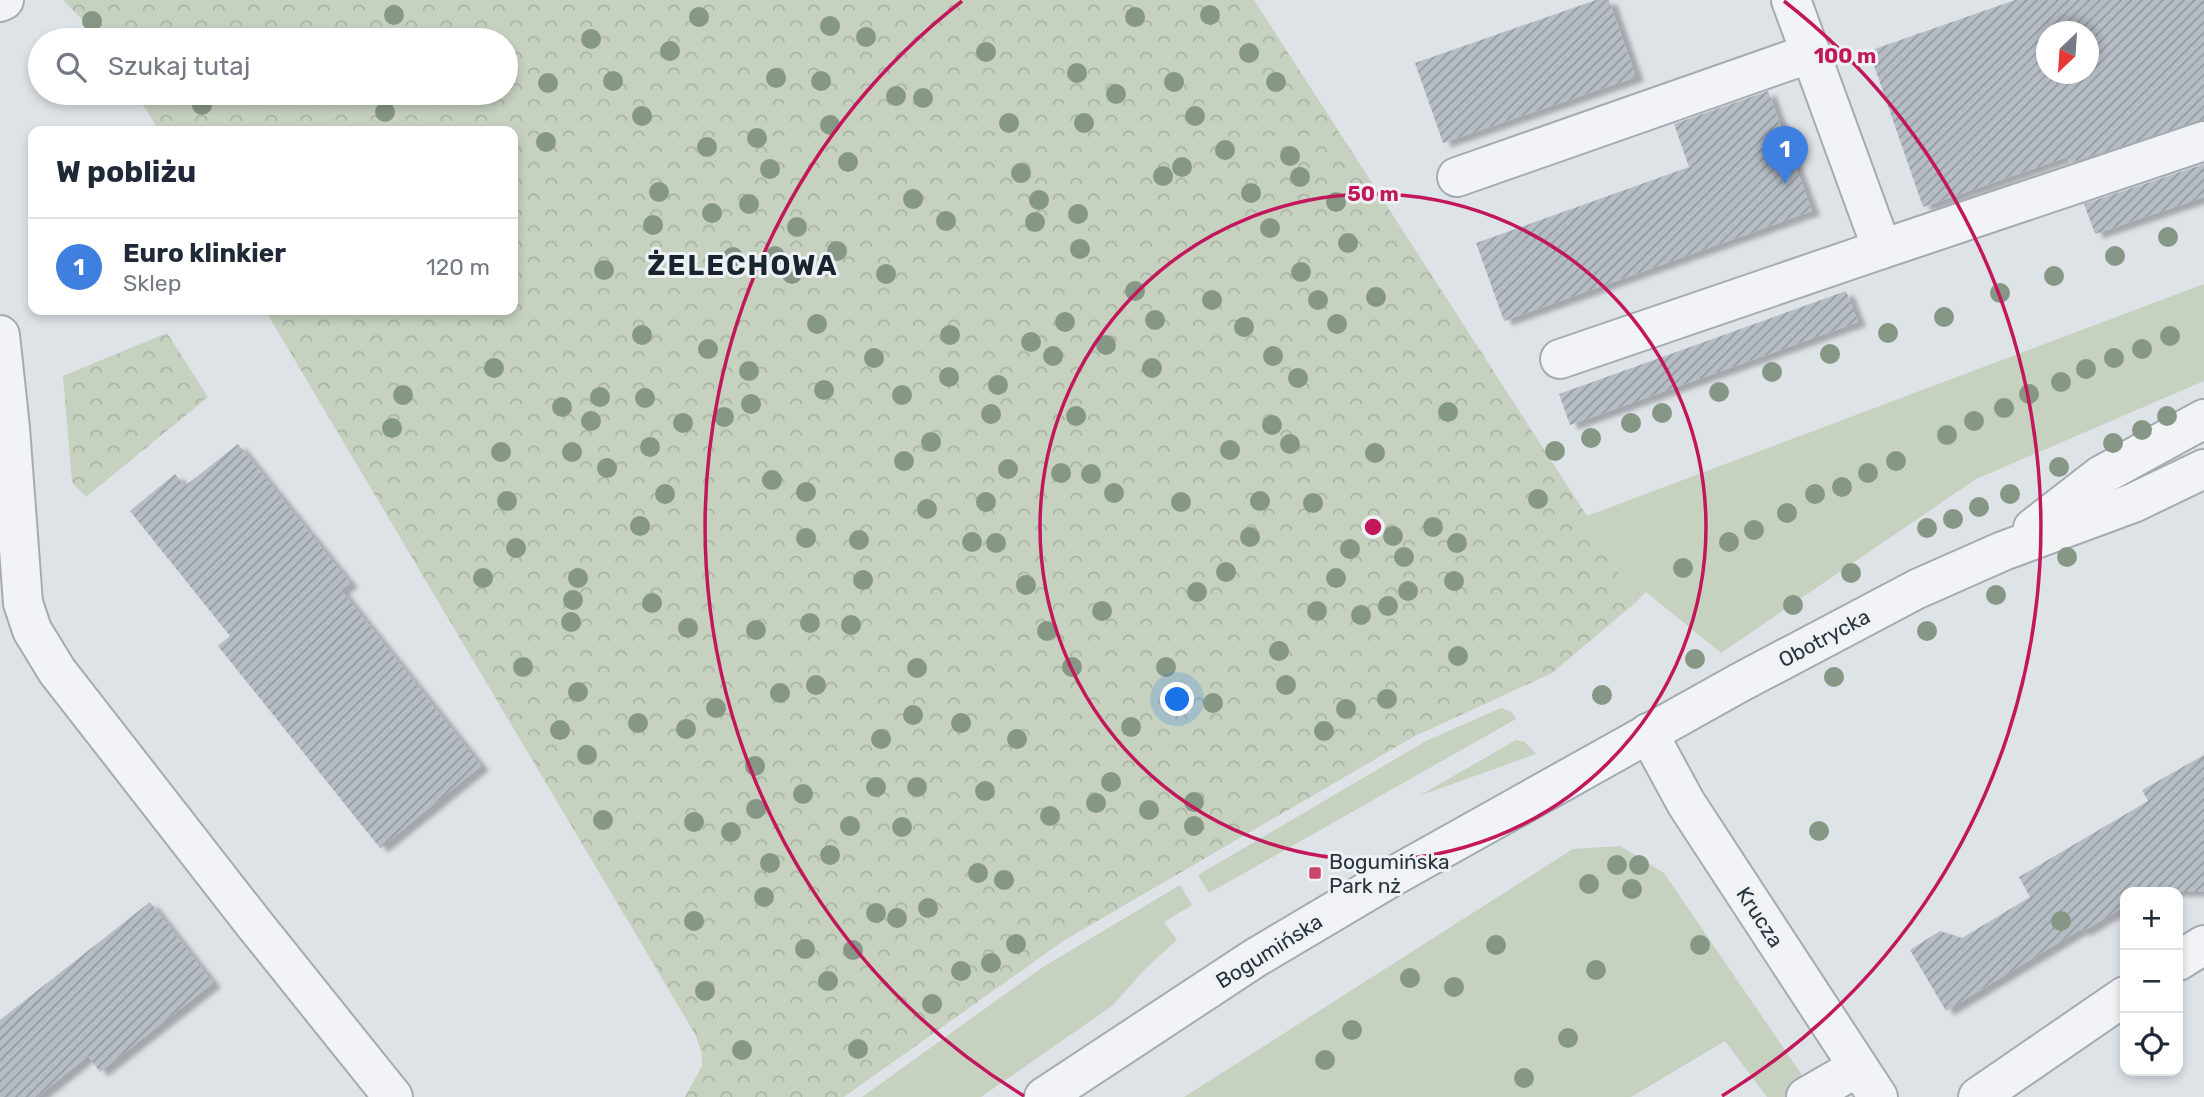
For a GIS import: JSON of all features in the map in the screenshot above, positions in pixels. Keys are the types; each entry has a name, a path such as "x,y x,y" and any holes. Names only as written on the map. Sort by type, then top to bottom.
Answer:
{"street":[{"path":"1791,0 1882,249"},
{"path":"1457,177 1811,53"},
{"path":"1560,359 2204,141"},
{"path":"0,335 23,603 32,630 57,671 393,1097"},
{"name":"Obotrycka","path":"2003,551 2100,476 2204,419"},
{"name":"Obotrycka","path":"1648,733 1917,589 2003,551 2133,503 2204,469"},
{"name":"Krucza","path":"1648,733 1685,803 1868,1082"},
{"name":"Bogumińska","path":"1044,1097 1255,958 1390,878 1648,733"},
{"path":"2183,958 2204,945"},
{"path":"1978,1097 2120,999"},
{"path":"1806,1097 1868,1082"}],"green space":[{"path":"63,0 1254,0 1587,516 1635,603 1552,673 1415,736 1063,941 844,1097 685,1097 702,1066 702,1054 695,1034 268,315 518,315 518,126 156,126 143,105 518,105 518,28 90,28"},
{"path":"2204,284 2204,381 1976,479 1721,653 1646,592 1635,603 1587,516"},
{"path":"167,333 208,397 86,497 72,482 63,376"},
{"path":"1501,708 1512,712 1516,719 1209,893 1198,875 1426,741"},
{"path":"1516,740 1525,742 1536,754 1419,796"},
{"path":"1620,846 1664,873 1817,1097 1767,1097 1725,1041 1631,1097 1184,1097 1573,849"},
{"path":"1180,885 1192,905 1164,922 1177,940 1145,969 1112,1006 981,1097 862,1097 1043,967"}],"building":[{"path":"1596,0 1609,0 1636,77 1443,143 1415,63"},
{"path":"2015,0 2204,0 2204,120 2069,163 2067,157 1923,207 1869,51"},
{"path":"1768,91 1812,211 1504,321 1476,243 1689,167 1674,124"},
{"path":"2204,164 2204,197 2095,234 2084,204"},
{"path":"1846,291 1858,322 1570,425 1559,394"},
{"path":"238,444 350,583 341,590 481,766 380,848 218,646 230,636 130,511 175,474 185,486"},
{"path":"2204,755 2204,892 2183,892 2183,887 2120,887 2120,909 2082,932 2081,929 1946,1011 1910,950 1940,931 1962,938 2030,897 2019,877 2148,801 2142,790"},
{"path":"150,902 213,983 100,1072 88,1056 37,1097 0,1097 0,1020"}],"place":[{"name":"Euro klinkier","path":"1785,184"},
{"name":"Bogumińska Park nż","path":"1315,873"}],"district":[{"name":"ŻELECHOWA","path":"743,265"}]}
